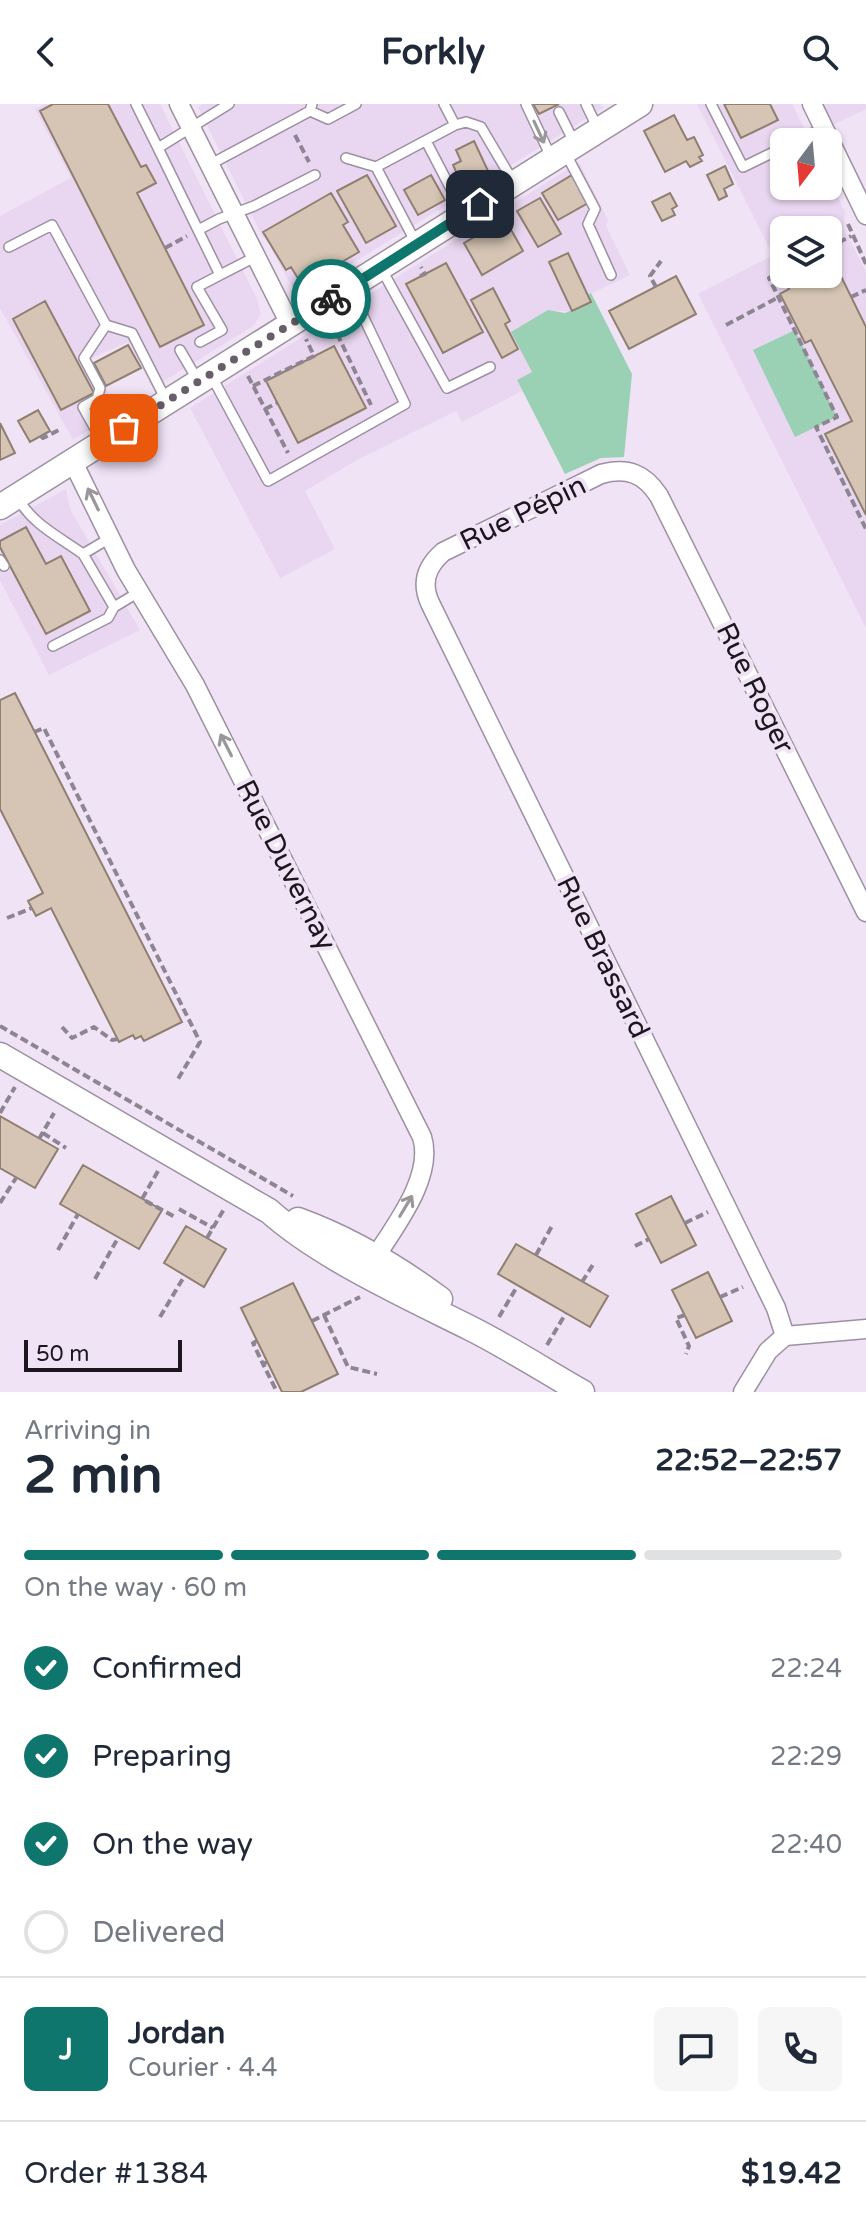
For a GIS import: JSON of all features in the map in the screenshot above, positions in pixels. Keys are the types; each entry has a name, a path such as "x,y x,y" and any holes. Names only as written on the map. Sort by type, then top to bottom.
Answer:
{"street":[{"path":"179,104 255,257 296,329"},
{"path":"8,501 204,378 296,329 343,291 640,104"},
{"path":"812,104 824,128"},
{"path":"842,165 866,215"},
{"name":"Rue Duvernay","path":"73,462 139,592 182,660 208,709 422,1137 425,1158 419,1181 370,1274"},
{"name":"Rue Pépin","path":"426,577 434,560 443,552 601,474 625,470 634,472"},
{"name":"Rue Roger","path":"634,472 645,478 659,496 866,912"},
{"name":"Rue Brassard","path":"426,577 424,585 430,603 761,1279 785,1336"},
{"path":"0,1055 269,1211 327,1232 370,1274 431,1292 471,1328 582,1392"},
{"path":"743,1392 768,1351 785,1336 866,1329"}],"lane":[{"path":"136,104 220,275"},
{"path":"158,148 229,104"},
{"path":"209,165 311,108 328,119 356,104"},
{"path":"444,104 455,125"},
{"path":"526,104 564,152 595,209 588,224 611,275"},
{"path":"586,104 599,130"},
{"path":"711,104 743,167 770,154"},
{"path":"559,112 564,152"},
{"path":"346,158 376,167 466,122 481,127 514,183"},
{"path":"426,141 464,214"},
{"path":"376,167 417,244"},
{"path":"198,230 315,175"},
{"path":"9,247 52,225 106,325 132,333 167,402"},
{"path":"200,342 222,330 197,287 255,257"},
{"path":"381,267 447,388 490,367"},
{"path":"180,350 204,378 268,481 405,404 363,316 354,309 343,291"},
{"path":"103,442 83,407 97,399 100,388 84,358 106,325"},
{"path":"8,501 83,554 114,607"},
{"path":"83,554 111,538"},
{"path":"53,646 108,618 114,607 139,592"}],"path":[{"path":"289,122 315,175"},
{"path":"165,248 198,230"},
{"path":"842,241 852,236"},
{"path":"656,287 650,276 661,261"},
{"path":"774,288 837,417 816,427 866,529"},
{"path":"851,297 866,290"},
{"path":"726,325 779,297"},
{"path":"329,317 373,409 364,413"},
{"path":"253,386 314,356 296,329"},
{"path":"245,370 285,448"},
{"path":"265,409 277,403"},
{"path":"41,436 43,438 59,430"},
{"path":"34,732 44,728 200,1042 178,1079"},
{"path":"7,918 32,908"},
{"path":"0,1026 293,1196"},
{"path":"62,1027 72,1038 94,1027 112,1040 118,1039"},
{"path":"1,1110 16,1085"},
{"path":"39,1139 57,1109"},
{"path":"43,1133 66,1148"},
{"path":"160,1169 142,1199 175,1217"},
{"path":"0,1203 16,1178"},
{"path":"685,1223 725,1205"},
{"path":"207,1238 225,1206"},
{"path":"179,1209 213,1228"},
{"path":"58,1250 78,1214"},
{"path":"536,1255 553,1224"},
{"path":"95,1279 118,1238"},
{"path":"635,1246 649,1239"},
{"path":"582,1282 594,1263"},
{"path":"312,1321 324,1315 370,1274"},
{"path":"160,1317 185,1275"},
{"path":"720,1297 761,1279"},
{"path":"324,1315 348,1367 377,1374"},
{"path":"685,1315 676,1318 689,1346 686,1354"},
{"path":"257,1341 253,1343 275,1382 277,1392"}],"shaded area":[{"path":"45,104 160,104 257,299 261,314 253,326 153,388 128,342 90,359 118,411 73,440 0,308 0,216 71,178 35,109"},
{"path":"203,104 600,104 603,108 303,294 292,287 270,247 272,245 266,236 263,238 198,107"},
{"path":"697,104 792,104 804,128 770,128 770,200 839,200 845,212 844,229 866,272 866,628 698,294 770,257 770,288 842,288 842,216 770,216 770,249"},
{"path":"822,104 866,104 866,109 833,125"},
{"path":"579,162 608,220 606,226 630,275 588,295 591,302 572,311 547,311 532,372 517,380 522,391 462,422 456,411 357,460 305,491 335,549 280,578 190,408"},
{"path":"66,489 70,509 140,630 49,675 0,580 0,525"}],"green space":[{"path":"591,293 632,374 624,457 601,458 565,474 517,380 532,372 511,332 548,310 565,313 591,302 588,295"},
{"path":"795,330 837,417 795,437 753,350"}],"building":[{"path":"53,104 108,104 141,167 146,165 156,183 137,193 204,325 160,347 40,111"},
{"path":"533,104 559,104 539,114"},
{"path":"724,104 770,104 778,120 741,138"},
{"path":"674,115 687,140 694,137 703,155 699,157 702,161 690,167 686,161 665,172 644,131"},
{"path":"474,141 489,173 462,185 453,165 461,161 456,150"},
{"path":"725,166 733,184 724,189 727,196 719,200 707,175"},
{"path":"367,175 396,226 366,243 337,191"},
{"path":"431,175 445,200 418,215 404,190"},
{"path":"572,175 588,203 558,220 542,193"},
{"path":"331,193 348,222 343,225 359,252 302,285 291,267 286,270 263,232"},
{"path":"670,193 677,206 672,209 675,215 662,221 652,202"},
{"path":"540,198 561,234 538,247 517,211"},
{"path":"505,219 523,251 482,275 464,243"},
{"path":"568,253 591,302 572,311 549,262"},
{"path":"446,263 483,332 443,353 406,284"},
{"path":"676,276 696,314 629,349 609,311"},
{"path":"842,278 866,327 866,515 825,434 852,421 811,340 805,343 780,294 789,289 842,288"},
{"path":"493,288 510,321 505,324 518,349 502,358 471,300"},
{"path":"45,301 94,393 61,410 13,319"},
{"path":"128,345 141,368 106,386 94,363"},
{"path":"334,346 366,408 298,443 266,381"},
{"path":"38,410 50,431 30,442 18,421"},
{"path":"0,423 15,453 0,460"},
{"path":"26,527 46,564 61,556 90,611 46,634 0,547 0,541"},
{"path":"15,693 182,1022 144,1041 141,1036 135,1039 133,1035 119,1042 51,908 36,916 28,901 43,893 0,809 0,700"},
{"path":"0,1116 58,1149 35,1188 0,1168"},
{"path":"83,1165 162,1210 139,1249 60,1204"},
{"path":"671,1196 696,1245 661,1263 636,1214"},
{"path":"186,1226 226,1249 204,1287 164,1263"},
{"path":"516,1244 608,1296 590,1327 498,1274"},
{"path":"708,1272 732,1321 696,1338 672,1290"},
{"path":"293,1283 338,1374 301,1392 282,1392 241,1308"}],"way so far":[{"path":"124,428 331,299"}],"route":[{"path":"331,299 480,204"}]}
